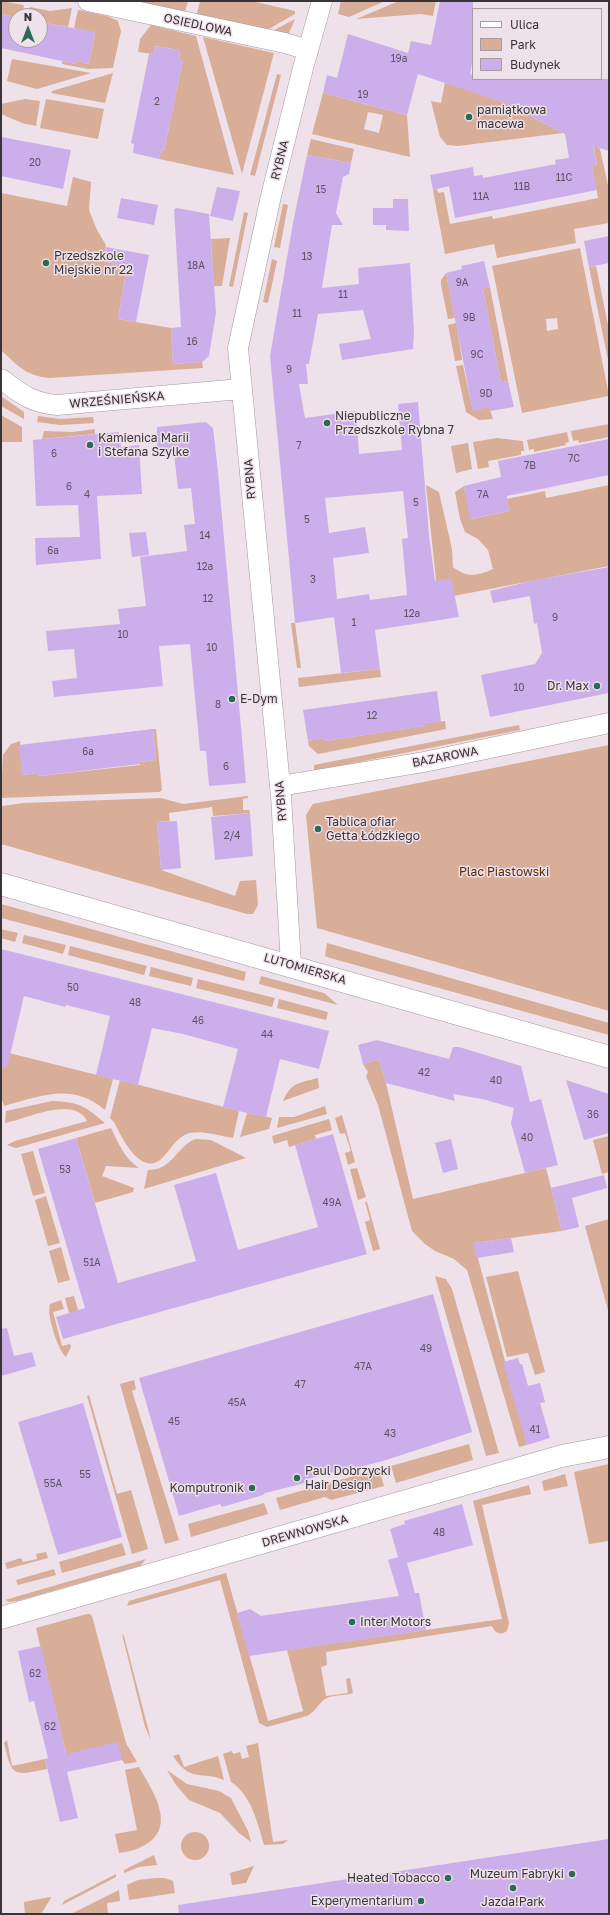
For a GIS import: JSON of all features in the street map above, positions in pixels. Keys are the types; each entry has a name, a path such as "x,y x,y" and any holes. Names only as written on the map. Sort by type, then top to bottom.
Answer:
{"main road":[{"name":"LUTOMIERSKA","path":"1,884 609,1056"},
{"name":"DREWNOWSKA","path":"1,1618 562,1456 609,1447"}],"street":[{"name":"OSIEDLOWA","path":"88,1 308,50"},
{"name":"RYBNA","path":"291,965 280,786 238,348 243,318 308,50 322,1"},
{"name":"WRZEŚNIEŃSKA","path":"1,379 30,400 44,404 57,405 241,389"},
{"name":"BAZAROWA","path":"280,786 424,762 609,723"}],"green space":[{"path":"1,1 24,5 23,8 8,8 8,15 1,14"},
{"path":"113,1 188,1 185,12"},
{"path":"200,1 252,1 295,11 295,14 262,33 200,18 197,13"},
{"path":"341,1 385,1 349,17 338,14"},
{"path":"399,1 436,1 433,16 421,14 356,19"},
{"path":"72,8 68,27 48,23 48,11"},
{"path":"78,10 107,16 118,21 121,31 113,68 88,69 62,64 62,61 76,64 76,61 89,64 95,33 74,28"},
{"path":"295,19 287,38 267,34"},
{"path":"151,25 196,36 234,175 159,159 161,150 164,151 183,60 179,59 180,50 155,46 153,54 138,52 140,39"},
{"path":"203,37 274,53 242,174"},
{"path":"12,59 91,73 37,89 7,81"},
{"path":"113,73 105,103 51,93 52,91"},
{"path":"277,74 281,75 255,176 250,175"},
{"path":"445,82 505,103 563,133 458,146 447,145 440,137 431,101 441,103"},
{"path":"323,93 407,115 410,157 312,134","holes":["368,112 383,115 379,133 364,129"]},
{"path":"25,99 40,101 36,126 22,123 1,114 1,104"},
{"path":"46,99 104,109 98,139 40,128"},
{"path":"311,139 354,149 351,163 307,155"},
{"path":"593,144 600,149 609,190 609,223 574,229 576,243 497,258 494,244 445,254 433,190 437,189 438,193 444,192 450,224 492,216 493,219 598,198 592,166 597,165"},
{"name":"Przedszkole Miejskie nr 22","path":"73,177 91,182 89,210 97,230 106,245 103,261 127,267 118,319 171,328 173,364 202,362 203,368 50,378 28,372 1,350 1,193 67,206"},
{"path":"283,204 288,205 280,248 274,247"},
{"path":"244,212 248,213 233,287 229,286"},
{"path":"230,238 222,286 214,286 211,239"},
{"path":"580,248 609,396 522,413 492,266","holes":["557,318 558,329 547,331 546,319"]},
{"path":"272,259 277,261 268,303 263,302"},
{"path":"596,266 609,330 608,360 589,267"},
{"path":"446,273 455,318 448,319 441,285 441,280"},
{"path":"490,287 508,381 501,382 483,289"},
{"path":"456,323 462,360 455,361 448,325"},
{"path":"463,365 473,410 489,407 493,419 479,420 466,412 456,366"},
{"path":"1,396 24,412 24,419 1,406"},
{"path":"1,415 22,427 22,442 1,442"},
{"path":"38,416 60,419 93,417 94,423 60,425 37,422"},
{"path":"609,424 609,437 579,443 578,440 573,441 571,431"},
{"path":"95,429 95,434 42,439 44,431 72,432"},
{"path":"567,432 569,442 565,443 566,445 534,452 534,449 529,450 527,440"},
{"path":"497,438 523,441 524,451 521,451 521,455 488,461 489,467 478,469 473,442"},
{"path":"468,443 472,469 456,473 451,446"},
{"path":"426,485 439,492 452,549 453,567 458,571 472,575 493,569 488,550 478,539 465,532 460,519 455,492 464,486 471,519 509,511 507,499 545,491 546,498 609,485 609,566 438,599"},
{"path":"291,623 295,623 301,668 297,668"},
{"path":"380,669 381,677 299,687 298,678"},
{"path":"445,721 446,729 318,754 309,746 308,741 324,738 325,741 425,726 425,723"},
{"path":"519,725 520,730 314,771 314,765"},
{"path":"153,729 156,729 162,790 160,792 1,798 3,755 11,744 20,741 22,775 38,773 39,776 140,765 140,762 156,760"},
{"name":"Plac Piastowski","path":"609,745 609,1011 317,928 306,815 313,804"},
{"path":"248,796 248,798 243,799 243,810 249,810 250,813 213,816 212,807 169,813 170,821 157,822 161,870 235,896 240,881 256,880 258,905 253,914 247,914 1,844 2,806 24,803 161,798 183,804"},
{"path":"1,904 246,972 244,981 1,918"},
{"path":"1,929 18,933 15,942 1,938"},
{"path":"24,935 66,945 63,954 22,943"},
{"path":"327,943 609,1023 609,1035 330,958 325,956"},
{"path":"70,946 147,966 144,975 68,955"},
{"path":"151,967 193,978 191,986 149,976"},
{"path":"261,976 324,993 338,1005 259,984"},
{"path":"198,979 275,998 272,1007 196,988"},
{"path":"279,999 328,1012 326,1020 277,1008"},
{"path":"1,1051 113,1079 105,1110 93,1101 80,1096 68,1094 44,1095 4,1106 1,1096"},
{"path":"379,1059 413,1199 546,1168 562,1231 474,1243 527,1445 519,1447 467,1270 454,1259 435,1251 425,1244 412,1231 378,1105 366,1076 368,1072 363,1064"},
{"path":"318,1078 319,1088 283,1101 289,1090 297,1084"},
{"path":"120,1080 239,1111 233,1138 195,1132 186,1134 182,1136 157,1162 149,1163 141,1161 128,1147 114,1122 110,1118"},
{"path":"52,1101 69,1102 81,1106 105,1123 16,1148 7,1145 15,1141 87,1121 81,1113 61,1109 5,1123 6,1111"},
{"path":"325,1106 327,1114 277,1128 279,1117 294,1117"},
{"path":"247,1113 272,1118 269,1129 240,1137"},
{"path":"342,1115 355,1162 348,1165 345,1153 351,1151 345,1133 340,1134 335,1118"},
{"path":"329,1119 332,1130 315,1135 316,1139 289,1147 287,1140 274,1144 272,1136"},
{"path":"111,1128 119,1145 129,1160 139,1168 106,1166 102,1176 134,1188 133,1192 95,1203 76,1138"},
{"path":"609,1136 609,1172 602,1174 593,1140"},
{"path":"195,1139 211,1140 246,1158 144,1189 148,1170 156,1169 169,1163 188,1143"},
{"path":"33,1151 45,1193 33,1196 21,1154"},
{"path":"357,1168 366,1197 358,1200 350,1169"},
{"path":"46,1196 60,1243 48,1246 35,1200"},
{"path":"365,1202 367,1202 380,1249 373,1251 365,1222 370,1220"},
{"path":"609,1219 609,1314 585,1226"},
{"path":"61,1247 70,1280 58,1283 49,1251"},
{"path":"518,1271 545,1372 535,1375 528,1353 507,1357 486,1277"},
{"path":"435,1276 446,1279 452,1289 499,1453 486,1456"},
{"path":"74,1296 84,1332 75,1335 65,1298"},
{"path":"61,1300 64,1309 53,1312 62,1346 70,1344 71,1347 66,1357 56,1340 49,1309 50,1304"},
{"path":"134,1380 136,1389 132,1391 179,1540 165,1544 120,1384"},
{"path":"89,1395 117,1494 131,1490 148,1549 132,1554 87,1396"},
{"path":"469,1444 473,1460 396,1483 391,1466"},
{"path":"609,1464 609,1541 589,1544 574,1472"},
{"path":"379,1469 384,1486 331,1500 325,1497 280,1510 276,1498"},
{"path":"565,1474 568,1486 544,1491 542,1481"},
{"path":"529,1485 531,1494 482,1505 509,1623 507,1631 498,1633 492,1626 326,1652 327,1665 321,1667 326,1696 348,1693 346,1679 350,1678 353,1693 332,1696 325,1699 307,1716 267,1727 259,1723 220,1580 127,1606 129,1601 226,1573 268,1721 303,1711 287,1650 502,1619 473,1501"},
{"path":"264,1503 268,1514 191,1537 188,1524"},
{"path":"122,1543 126,1555 62,1573 59,1562"},
{"path":"46,1552 48,1558 7,1569 5,1563 21,1558 23,1562 37,1559 36,1554"},
{"path":"146,1559 140,1566 17,1601 9,1602 5,1600"},
{"path":"54,1569 56,1575 18,1585 16,1580"},
{"path":"87,1614 92,1616 126,1743 137,1762 125,1764 122,1760 66,1754 36,1628"},
{"path":"122,1634 124,1636 151,1740 145,1727"},
{"path":"7,1740 12,1766 45,1759 47,1769 27,1773 16,1771 12,1768 9,1762 4,1743"},
{"path":"258,1743 273,1842 288,1840 283,1844 264,1845 253,1810 244,1794 231,1782 223,1754 232,1751 233,1754 240,1752 242,1759 249,1757 246,1746"},
{"path":"179,1754 184,1767 218,1756 224,1780 216,1777 197,1775 185,1770 179,1765 173,1756"},
{"path":"139,1767 155,1797 159,1808 161,1819 159,1829 154,1838 143,1846 131,1851 119,1853 115,1834 137,1830 125,1770"},
{"path":"167,1770 187,1784 219,1791 231,1798 248,1831 251,1842 239,1833 220,1813 189,1800 176,1785"},
{"path":"195,1832 205,1836 209,1846 205,1856 195,1860 185,1856 181,1846 185,1836"},
{"path":"154,1855 157,1865 139,1867 124,1873 124,1870"},
{"path":"254,1866 246,1883 232,1885 230,1873"},
{"path":"116,1874 116,1877 62,1905 64,1901"},
{"path":"165,1878 173,1881 175,1893 129,1900 127,1885 138,1880"},
{"path":"119,1890 120,1901 107,1903 108,1914 71,1914"},
{"path":"51,1898 41,1914 25,1914 24,1902"}],"building":[{"path":"440,1 473,1 472,63 470,74 472,75 472,80 609,79 609,151 593,146 597,165 592,166 597,190 455,218 449,186 433,190 430,175 473,167 474,176 483,175 483,178 556,164 555,160 569,158 565,134 505,103 418,74 407,115 323,93 327,75 337,78 348,34 408,53 411,41 431,45"},
{"path":"1,14 8,15 8,48 48,48 48,23 95,32 89,64 76,61 76,64 1,48"},
{"path":"155,46 180,50 179,59 183,60 164,151 161,150 159,159 133,153 134,144 131,143 149,54 153,54"},
{"path":"1,137 71,150 63,189 1,176"},
{"path":"307,155 351,163 349,174 343,177 336,213 343,225 332,225 322,288 359,284 358,268 410,263 414,332 413,349 342,360 339,344 371,339 363,310 318,314 309,364 306,364 308,384 299,384 305,418 356,411 359,454 402,450 398,404 418,402 429,535 435,581 451,578 459,617 375,630 380,669 341,673 334,617 295,623 270,356 293,223","holes":["403,491 408,538 402,539 407,595 370,600 369,594 337,599 333,558 369,553 365,527 329,533 325,498"]},
{"path":"217,187 240,191 233,221 210,216"},
{"path":"121,198 158,205 154,225 117,218"},
{"path":"393,199 408,199 409,231 386,230 386,225 373,225 373,208 393,208"},
{"path":"177,208 209,214 216,313 209,356 202,362 173,364 171,328 181,327 174,209"},
{"path":"609,236 609,263 589,267 584,241"},
{"path":"106,247 149,255 136,322 118,319 127,267 103,261"},
{"path":"484,261 490,287 483,289 501,382 508,381 514,407 490,411 489,407 473,411 446,273 462,269 461,266"},
{"path":"206,422 213,428 218,472 246,783 209,786 206,751 200,751 190,644 159,646 163,686 54,697 52,681 77,678 74,649 48,651 46,631 120,624 118,609 146,606 140,557 187,551 184,525 195,524 191,488 178,489 174,453 157,454 157,427"},
{"path":"119,432 121,447 139,445 142,494 97,496 101,559 36,565 35,538 80,537 78,505 36,506 33,440"},
{"path":"609,439 609,475 507,496 509,511 470,519 464,486 501,477 498,461"},
{"path":"146,532 149,555 132,557 129,533"},
{"path":"609,567 609,693 490,717 481,675 535,664 542,653 537,623 534,624 530,596 493,603 490,591 535,580"},
{"path":"437,691 441,722 425,723 426,726 325,741 324,738 308,741 303,710"},
{"path":"153,729 156,760 140,762 140,764 39,776 38,773 22,775 19,745"},
{"path":"250,813 253,856 215,860 211,817"},
{"path":"177,821 181,868 161,870 157,822"},
{"path":"1,949 329,1031 319,1069 280,1059 266,1117 247,1113 223,1107 238,1049 183,1034 152,1028 138,1085 96,1075 110,1016 66,1005 65,1007 24,996 7,1068 1,1067"},
{"path":"377,1040 449,1059 453,1047 459,1047 521,1066 530,1102 541,1099 558,1165 525,1173 511,1123 514,1108 482,1099 453,1094 455,1101 386,1083 379,1059 363,1064 358,1045"},
{"path":"566,1080 609,1094 609,1133 584,1140"},
{"path":"333,1134 367,1254 63,1339 56,1317 85,1308 38,1149 76,1138 118,1283 196,1261 174,1185 216,1173 238,1250 318,1227 295,1145"},
{"path":"451,1139 458,1169 443,1173 435,1143"},
{"path":"604,1175 607,1188 572,1198 579,1227 562,1231 551,1188"},
{"path":"511,1238 514,1252 477,1258 473,1243"},
{"path":"433,1294 472,1432 383,1461 348,1470 347,1468 304,1480 305,1483 265,1493 263,1495 222,1507 220,1504 179,1516 139,1378"},
{"path":"7,1328 14,1356 32,1352 36,1366 1,1376 1,1329"},
{"path":"518,1358 520,1364 522,1364 528,1386 540,1383 545,1402 540,1403 550,1438 527,1445 503,1362"},
{"path":"83,1403 122,1537 58,1555 18,1422"},
{"path":"462,1504 473,1545 407,1563 415,1593 419,1593 426,1630 249,1656 237,1613 250,1609 261,1616 399,1596 388,1560 398,1557 390,1529 405,1524 404,1521"},
{"path":"41,1646 66,1754 118,1742 122,1760 67,1772 78,1818 60,1822 45,1759 48,1758 34,1701 29,1702 18,1651"},
{"path":"609,1839 609,1914 179,1914 178,1905"}],"place":[{"name":"pamiątkowa macewa","path":"469,117"},
{"name":"Przedszkole Miejskie nr 22","path":"46,263"},
{"name":"Niepubliczne Przedszkole Rybna 7","path":"327,423"},
{"name":"Kamienica Marii i Stefana Szylke","path":"90,445"},
{"name":"Dr. Max","path":"597,686"},
{"name":"E-Dym","path":"232,699"},
{"name":"Tablica ofiar Getta Łódzkiego","path":"318,829"},
{"name":"Paul Dobrzycki Hair Design","path":"297,1478"},
{"name":"Komputronik","path":"252,1488"},
{"name":"Inter Motors","path":"352,1622"},
{"name":"Muzeum Fabryki","path":"572,1874"},
{"name":"Heated Tobacco","path":"448,1878"},
{"name":"Jazda!Park","path":"513,1888"},
{"name":"Experymentarium","path":"421,1901"}]}
